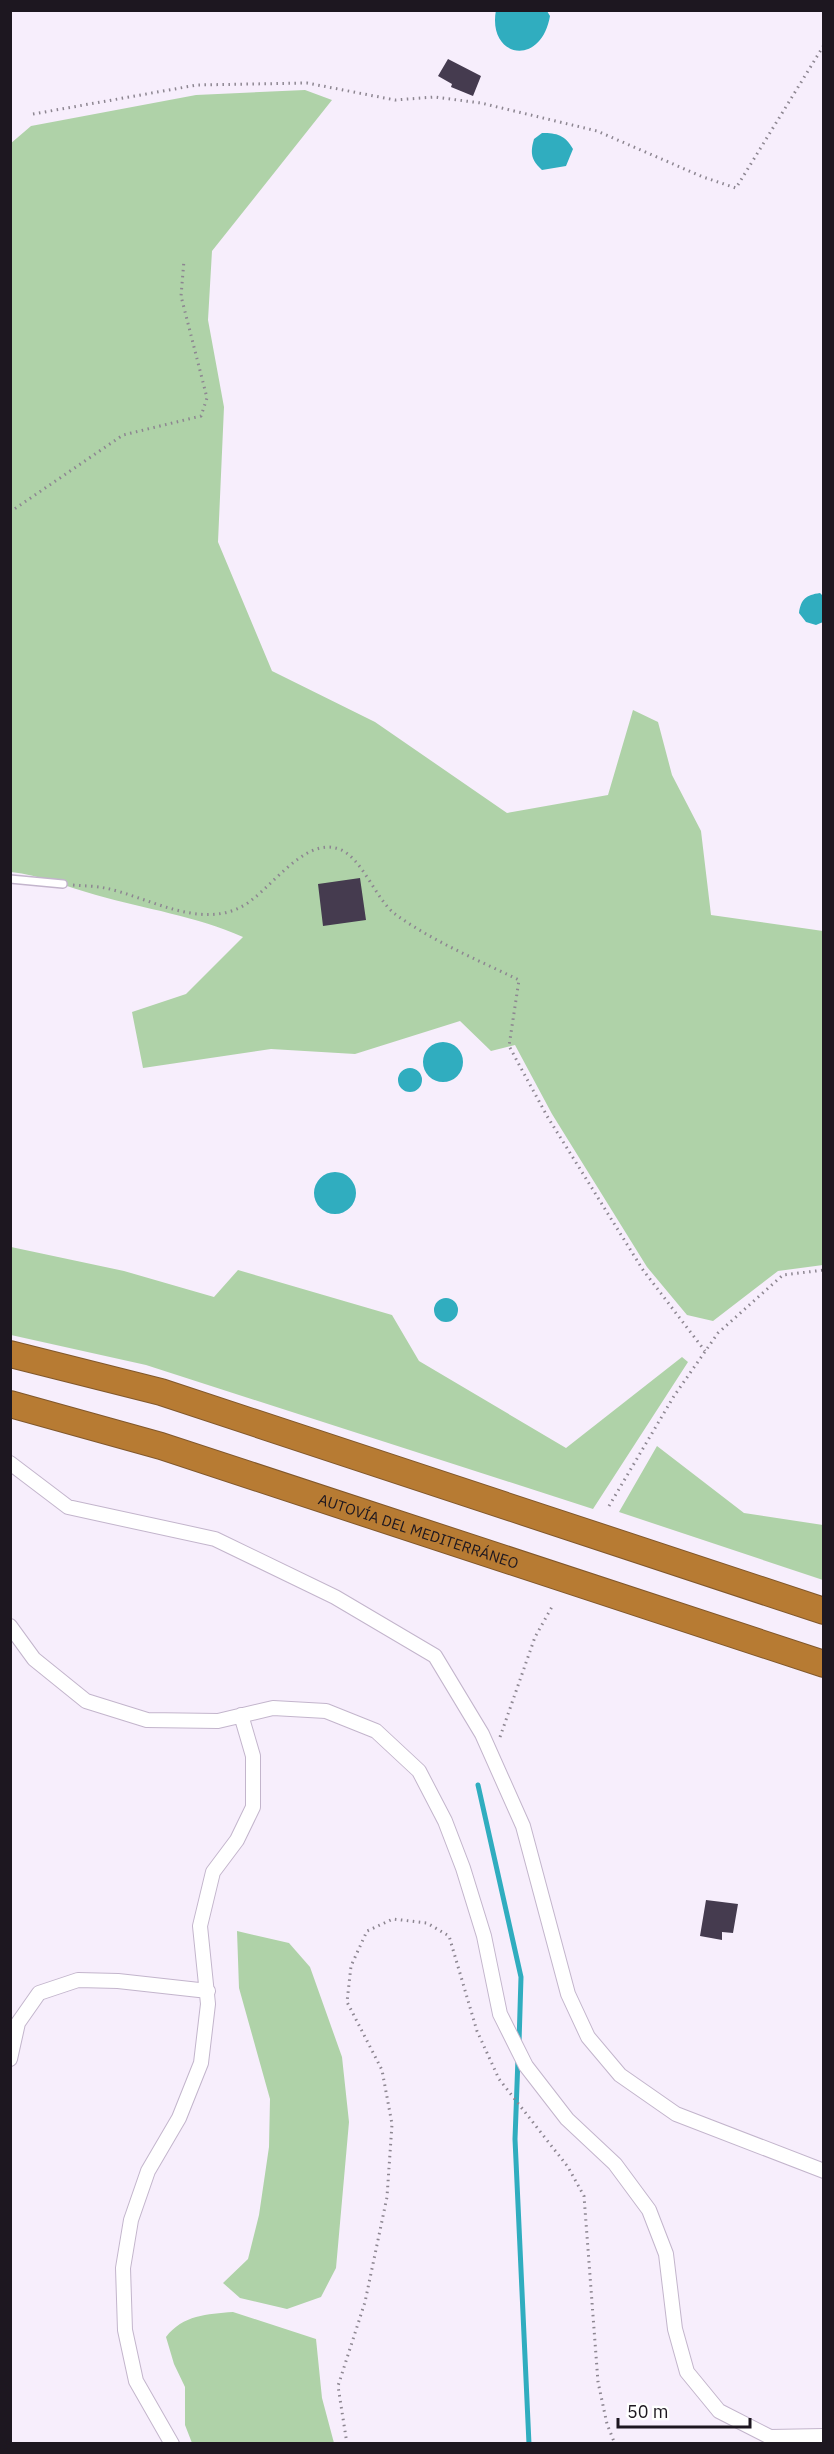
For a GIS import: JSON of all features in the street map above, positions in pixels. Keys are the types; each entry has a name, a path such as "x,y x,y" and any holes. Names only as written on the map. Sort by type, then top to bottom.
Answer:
{"highway":[{"path":"10,1354 161,1392 824,1611"},
{"name":"AUTOVÍA DEL MEDITERRÁNEO","path":"10,1404 161,1446 824,1664"}],"street":[{"path":"10,1463 68,1507 215,1539 335,1597 435,1656 482,1734 523,1826 568,1994 588,2037 620,2075 676,2114 824,2171"},
{"path":"10,1626 34,1659 86,1701 147,1720 218,1721 273,1708 326,1711 376,1731 419,1772 445,1821 463,1868 484,1936 500,2014 526,2066 567,2119 615,2164 649,2210 666,2254 675,2329 687,2372 719,2410 770,2437 824,2436"},
{"path":"172,2444 136,2381 125,2330 123,2268 131,2220 148,2171 179,2118 201,2063 208,1992 200,1926 213,1872 237,1840 253,1807 253,1756 242,1715"},
{"path":"10,2059 18,2024 39,1993 49,1989 78,1980 118,1981 208,1992"}],"lane":[{"path":"10,879 63,884"}],"path":[{"path":"33,114 197,85 307,83 395,100 434,97 481,103 597,131 702,177 736,188 824,45"},
{"path":"10,512 123,435 201,416 207,398 181,296 184,260"},
{"path":"63,884 104,888 209,916 241,907 294,863 319,847 340,849 362,871 393,913 462,952 519,980 509,1046 548,1116 643,1270 705,1351"},
{"path":"609,1506 674,1396 718,1333 783,1275 824,1270"},
{"path":"493,1759 535,1637 553,1605"},
{"path":"347,2444 338,2386 365,2302 387,2197 392,2124 382,2070 347,2002 351,1966 368,1931 393,1919 427,1923 449,1936 477,2031 499,2079 568,2167 584,2196 598,2382 607,2424 615,2444"}],"green space":[{"path":"305,90 332,100 212,251 208,320 224,407 218,542 272,671 375,722 507,813 608,795 633,710 658,722 672,775 701,831 711,915 823,931 823,1265 778,1271 713,1321 687,1315 647,1267 552,1114 515,1045 491,1051 460,1021 355,1054 271,1049 143,1068 132,1012 186,994 243,937 189,918 11,872 10,144 31,126 196,95"},
{"path":"11,1247 124,1271 214,1297 238,1270 392,1315 419,1361 566,1448 682,1357 688,1362 593,1509 146,1365 11,1335"},
{"path":"657,1446 744,1513 823,1525 823,1580 619,1512"},
{"path":"237,1931 289,1943 310,1967 342,2057 349,2122 336,2268 321,2297 287,2309 240,2298 223,2283 248,2259 259,2215 269,2147 270,2099 239,1988"},
{"path":"233,2312 316,2339 322,2398 334,2443 192,2443 185,2425 185,2387 174,2364 166,2337 180,2324 196,2317"}],"water":[{"path":"496,10 547,11 550,16 545,33 536,44 527,50 516,50 507,47 499,38 495,26"},
{"path":"542,133 560,136 570,144 573,149 566,166 542,170 536,163 532,156 534,139"},
{"path":"820,593 823,596 823,622 816,625 806,622 799,613 805,599"},
{"path":"443,1042 451,1043 457,1048 462,1054 462,1070 457,1076 451,1081 443,1082 435,1081 429,1076 424,1070 423,1062 424,1054 429,1048 435,1043"},
{"path":"410,1068 419,1071 422,1080 419,1089 410,1092 401,1089 398,1080 401,1071"},
{"path":"335,1172 349,1179 356,1193 349,1207 335,1214 321,1207 314,1193 321,1179"},
{"path":"446,1298 455,1301 458,1310 455,1319 446,1322 437,1319 434,1310 437,1301"}],"building":[{"path":"448,59 481,76 473,96 451,87 452,84 438,76"},
{"path":"360,878 366,920 323,926 318,884"},
{"path":"706,1900 738,1904 733,1933 722,1932 722,1940 700,1936"}],"waterway":[{"path":"478,1785 521,1977 519,2043"},
{"path":"518,2058 515,2139 529,2444"}]}
